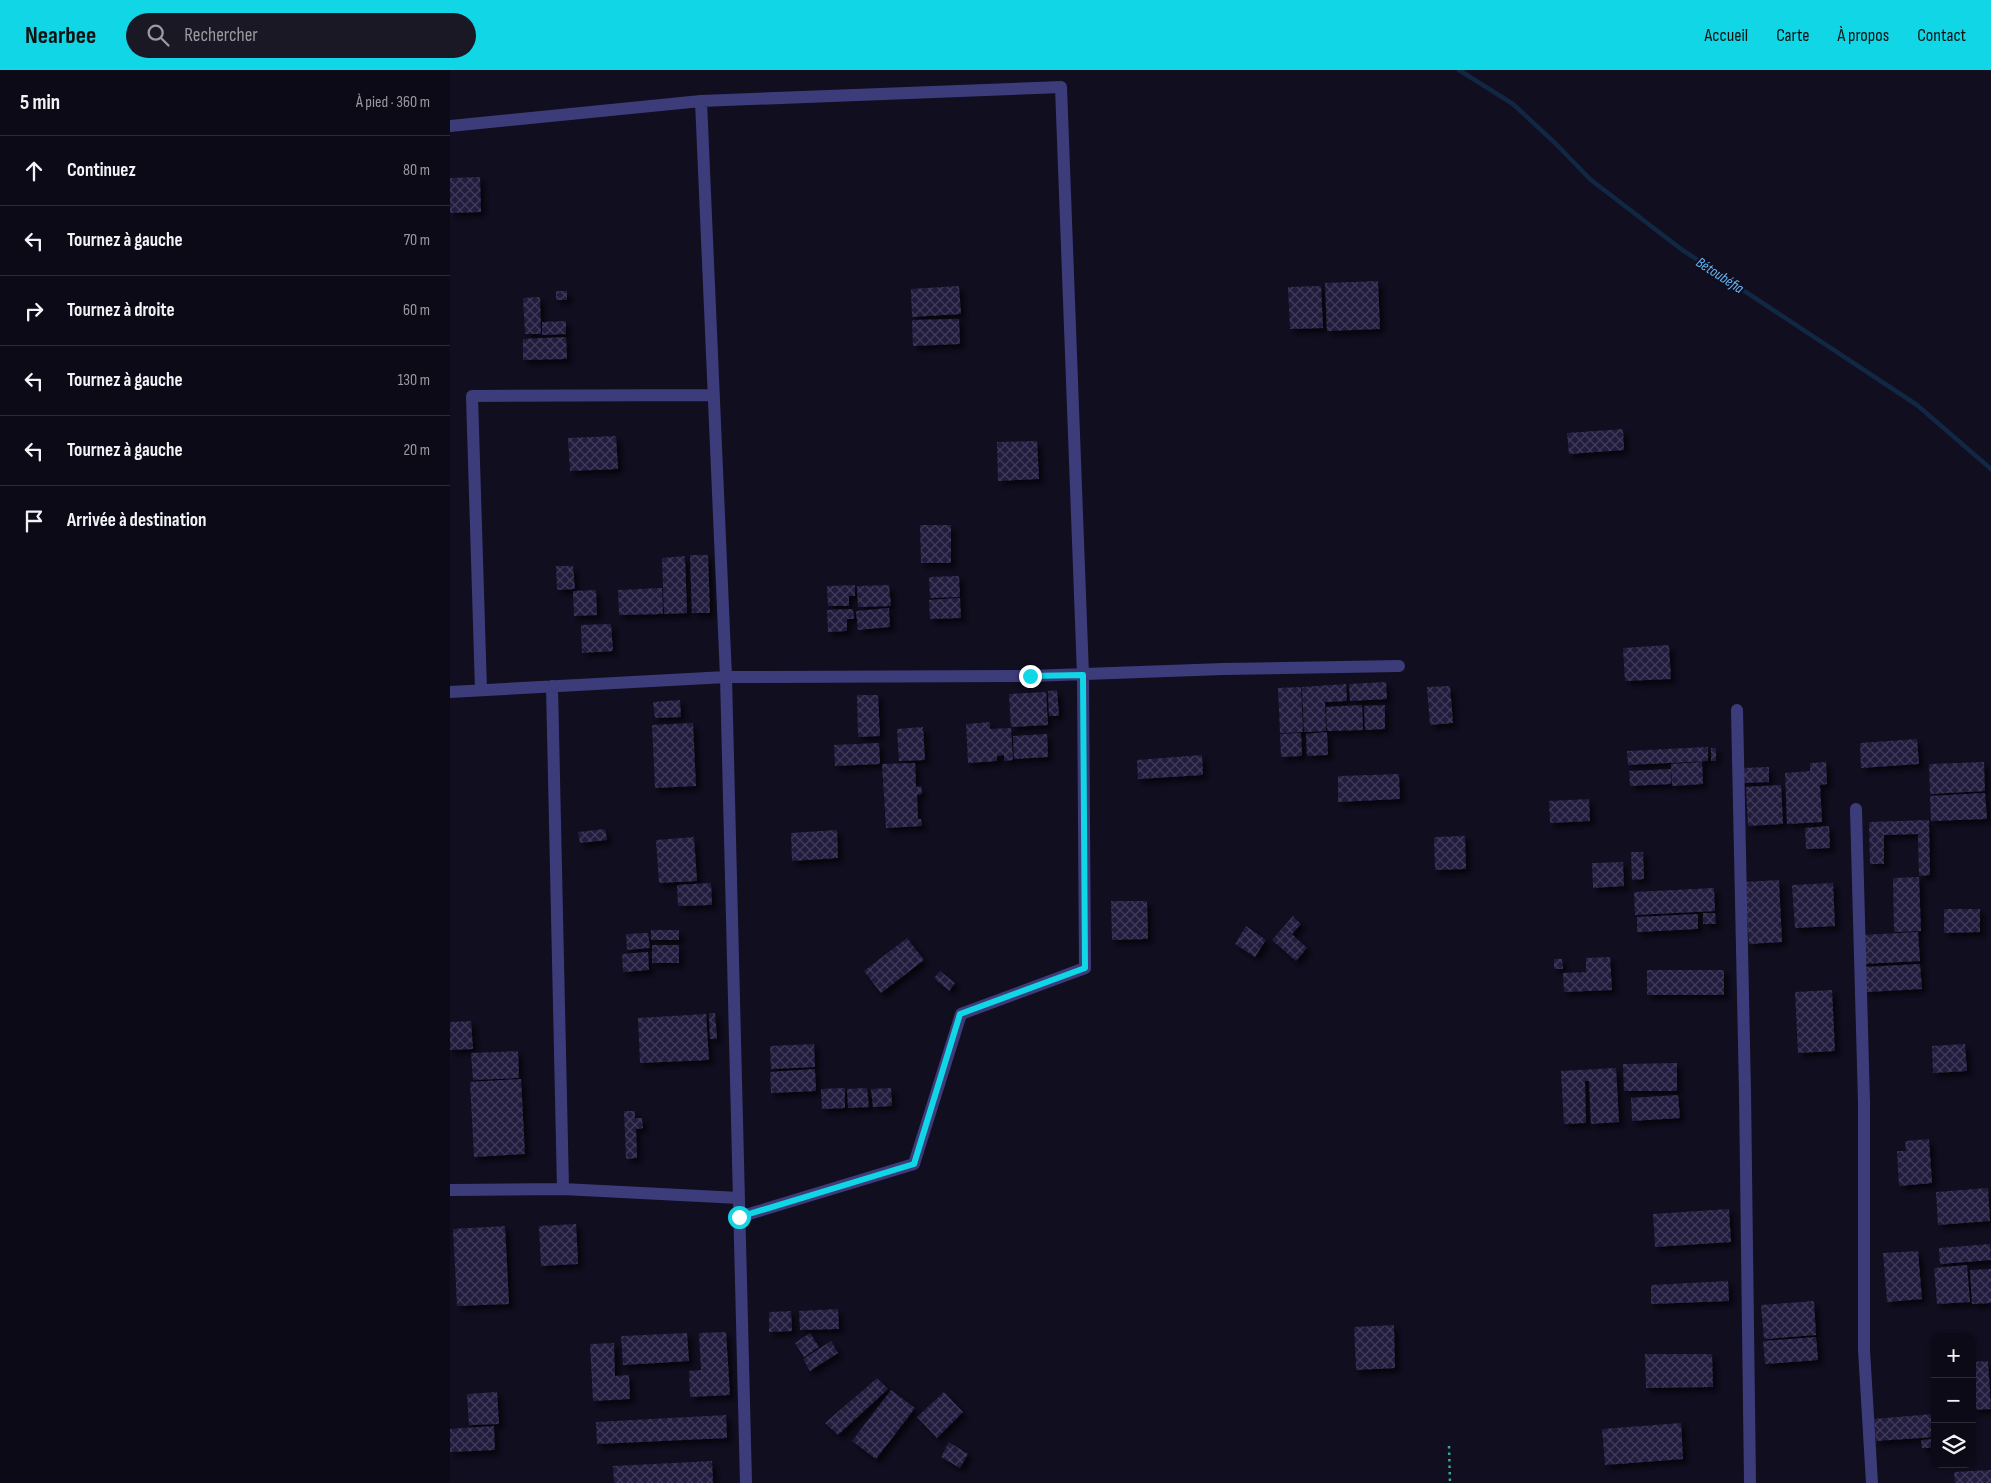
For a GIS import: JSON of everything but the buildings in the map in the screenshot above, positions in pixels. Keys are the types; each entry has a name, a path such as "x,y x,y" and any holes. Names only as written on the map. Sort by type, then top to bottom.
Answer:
{"street":[{"path":"450,126 701,101 1061,87 1083,675 1085,968 960,1014 914,1164 739,1217"},
{"path":"701,101 726,677 746,1483"},
{"path":"481,690 472,396 713,394"},
{"path":"450,692 726,677 1083,675 1223,669 1399,666"},
{"path":"552,686 563,1189"},
{"path":"1737,710 1745,1092 1750,1483"},
{"path":"1856,809 1864,1103 1864,1350 1872,1483"},
{"path":"450,1190 563,1189 738,1198"}],"path":[{"path":"1449,1446 1450,1483"}],"waterway":[{"name":"Bétoubéfia","path":"1459,70 1513,104 1591,180 1681,249 1917,405 1991,469"}],"route":[{"path":"739,1217 914,1164 960,1014 1085,968 1083,675 1030,676"}]}
